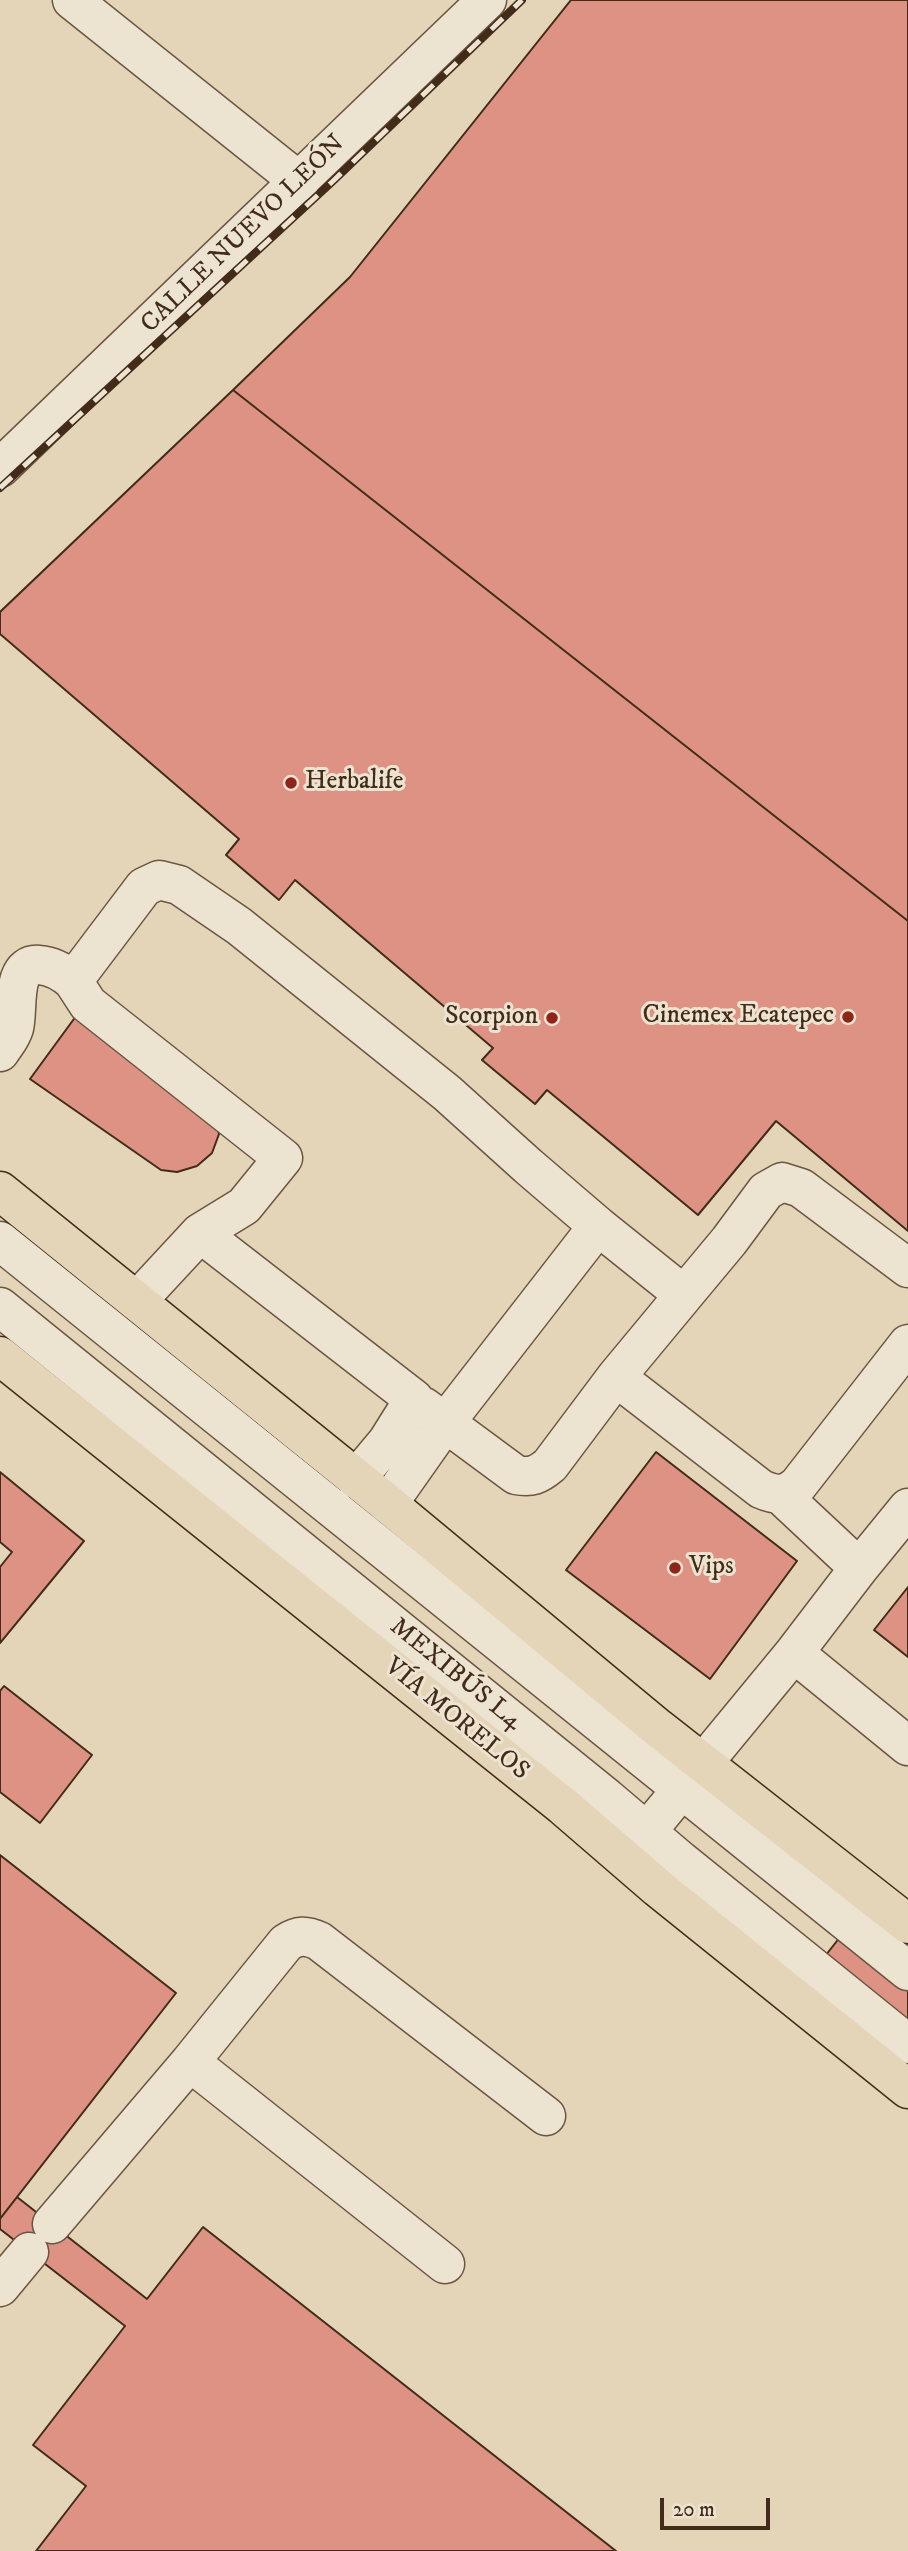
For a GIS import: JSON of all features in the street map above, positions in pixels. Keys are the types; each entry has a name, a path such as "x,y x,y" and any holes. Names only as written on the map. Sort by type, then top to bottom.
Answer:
{"main road":[{"path":"0,1191 388,1504 692,1776 908,1924"},
{"name":"VÍA MORELOS","path":"0,1356 563,1805 636,1846 908,2089"}],"street":[{"path":"72,0 300,182"},
{"name":"CALLE NUEVO LEÓN","path":"0,468 487,0"},
{"path":"72,981 144,887 159,880 179,886 239,926 447,1093 598,1226 684,1295"},
{"path":"0,1052 12,1036 16,1020 17,987 22,972 27,966 34,964 54,968 72,981 89,1004 283,1157 244,1206 200,1233 137,1301"},
{"path":"200,1233 506,1470 528,1478 540,1474 550,1465 766,1191 782,1182 801,1188 908,1268"},
{"path":"388,1504 445,1423 598,1226"},
{"name":"MEXIBÚS L4","path":"0,1241 692,1776 908,1971"},
{"name":"MEXIBÚS L4","path":"0,1307 607,1798 636,1846 908,2044"},
{"path":"781,1495 789,1493 797,1485 908,1344"},
{"path":"617,1377 761,1489 781,1495 859,1568"},
{"path":"356,1479 387,1442 414,1399"},
{"path":"636,1846 908,1508"},
{"path":"794,1653 908,1746"},
{"path":"0,2287 190,2062 286,1942 303,1936 319,1941 546,2116"},
{"path":"190,2062 445,2264"}],"building":[{"path":"571,0 908,0 908,921 233,390 350,277"},
{"path":"233,390 908,921 908,1231 776,1121 698,1215 547,1090 535,1104 482,1060 493,1048 295,880 279,900 226,855 239,839 0,634 0,612"},
{"path":"79,1012 215,1116 219,1134 212,1153 197,1166 177,1172 161,1170 30,1079"},
{"path":"656,1452 797,1561 710,1679 566,1570"},
{"path":"0,1472 84,1541 0,1643 0,1567 12,1552 0,1542"},
{"path":"908,1587 908,1657 874,1630"},
{"path":"4,1686 92,1755 40,1823 0,1792 0,1691"},
{"path":"0,1855 176,1993 0,2219"},
{"path":"844,1932 908,1984 908,2030 822,1960"},
{"path":"17,2197 147,2299 203,2227 616,2551 36,2551 86,2486 33,2445 125,2326 0,2229 0,2219"}],"railway":[{"path":"0,488 332,182 522,0"}],"place":[{"name":"Herbalife","path":"291,783"},
{"name":"Cinemex Ecatepec","path":"848,1017"},
{"name":"Scorpion","path":"552,1018"},
{"name":"Vips","path":"675,1568"}]}
